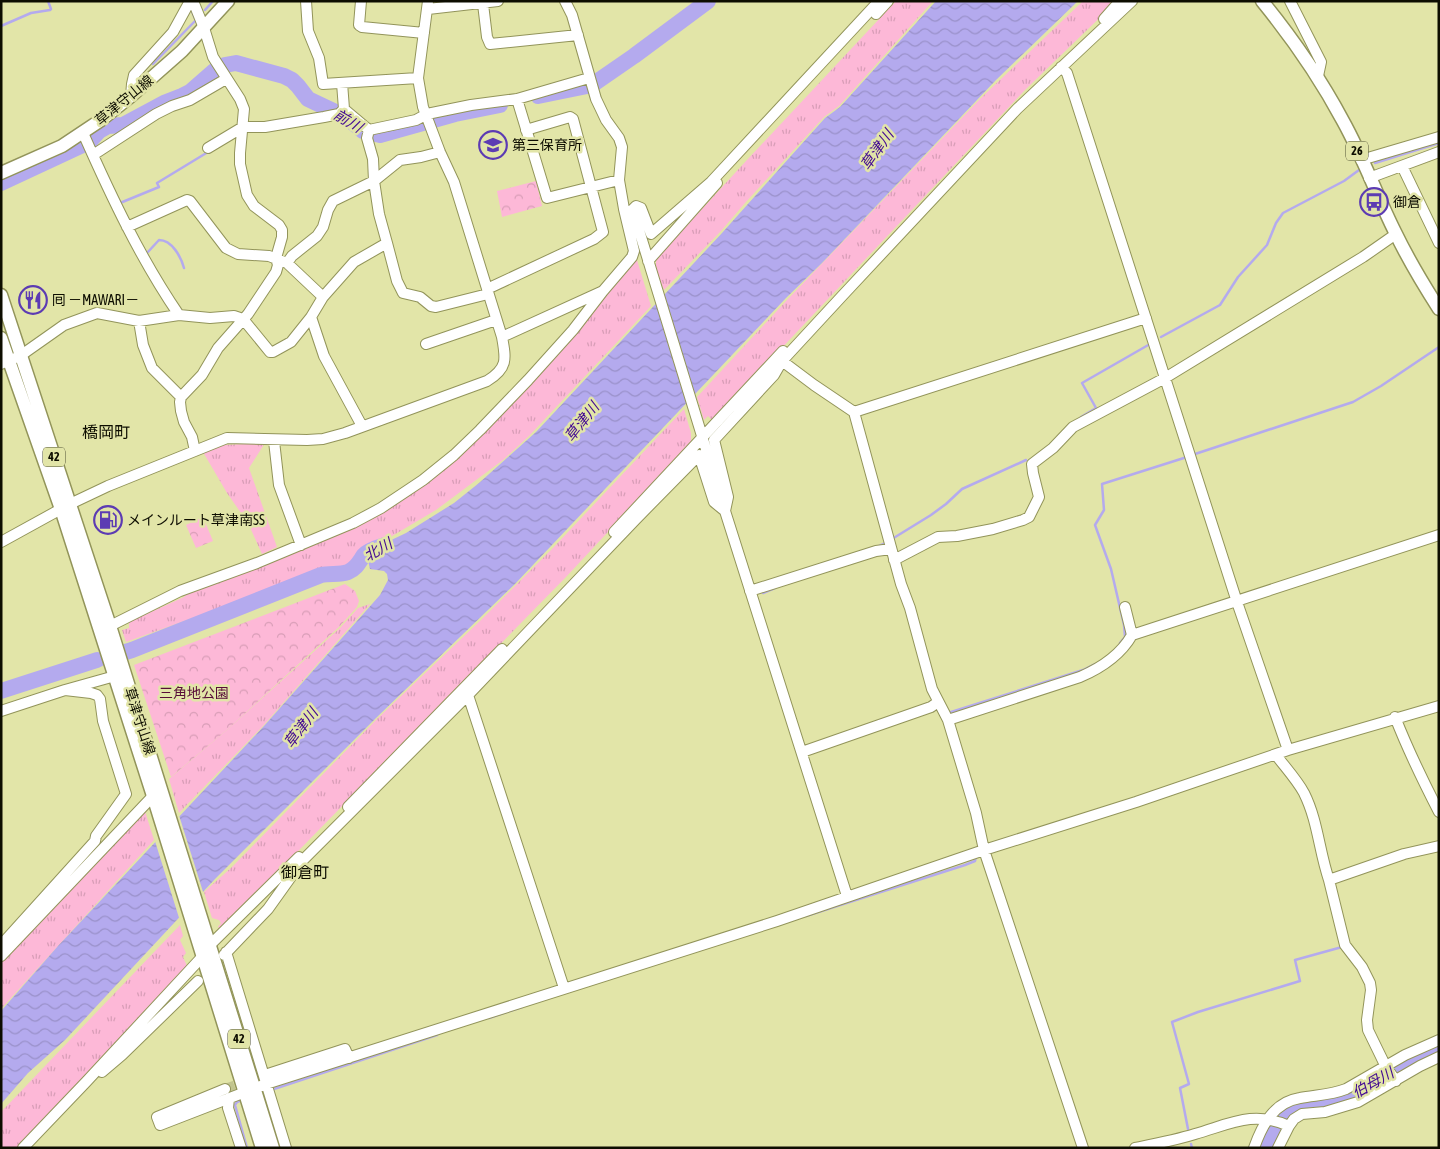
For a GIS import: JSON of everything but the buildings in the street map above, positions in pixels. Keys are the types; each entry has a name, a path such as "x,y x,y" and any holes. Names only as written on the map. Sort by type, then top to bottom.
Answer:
{"main road":[{"name":"草津守山線","path":"1,173 62,146 83,133 132,96 182,51 228,1"},
{"name":"26","path":"1266,3 1318,76 1344,123 1396,234 1417,274 1439,309"},
{"name":"草津守山線","path":"1,296 10,361"},
{"name":"草津守山線","path":"1,338 66,506 105,622 157,812 203,960 258,1085 262,1148"},
{"name":"草津守山線","path":"120,673 166,802 211,939 258,1085 273,1148"}],"street":[{"path":"191,1 204,28 213,56 240,99 244,109 240,164 246,189 254,206 279,225 282,230 276,258 278,265 276,272 243,319 218,348 202,375 181,397 181,410 192,437 195,451"},
{"path":"132,96 134,75 173,32 191,1"},
{"path":"306,1 308,32 319,58 323,84 418,78"},
{"path":"361,1 359,25 362,27 424,32"},
{"path":"1,542 66,506 156,465 227,438 274,441 323,439 487,381 498,374 504,364 505,353 502,337 454,182 423,107 418,78 428,5 483,4 498,1"},
{"path":"105,622 353,524 382,508 423,480 454,455 487,423 554,352 632,256 634,251 619,180 622,147 619,138 600,110 589,78 572,15 565,1"},
{"path":"627,211 636,206 641,208 651,234 711,182 879,1"},
{"path":"648,261 764,132 888,1"},
{"path":"211,939 311,845 600,548 1016,104 1120,1"},
{"path":"1118,15 1127,1"},
{"path":"636,519 647,502 703,440 782,361 1017,109 1132,1"},
{"path":"1290,1 1321,62 1318,76"},
{"path":"483,4 487,37 490,44 578,35"},
{"path":"1061,67 1067,73 1237,602 1288,750"},
{"path":"368,132 416,120 428,119 471,105 517,99 589,78"},
{"path":"93,155 156,114 190,100 226,79"},
{"path":"342,83 344,109 368,132 379,214 397,280 403,293 420,296 430,306 436,307 487,291 594,239 603,232 573,119 570,117 526,130"},
{"path":"517,99 547,198 619,180"},
{"path":"208,148 244,127 265,127 324,117 339,114 344,109"},
{"path":"83,133 127,227 156,282 179,315"},
{"path":"1361,160 1439,137"},
{"path":"287,263 292,256 317,236 324,227 328,210 334,201 374,181 400,160 440,152"},
{"path":"1369,178 1439,152"},
{"path":"1402,166 1439,243"},
{"path":"127,227 187,200 190,201 226,248 238,254 269,256 287,263 323,297"},
{"path":"627,211 634,214 725,512 847,896"},
{"path":"894,560 938,537 957,536 993,529 1029,517 1039,497 1032,464 1053,448 1073,427 1165,378 1363,257 1396,234"},
{"path":"10,361 64,326 97,313 139,321 179,315 210,318 234,316 243,319 270,352 273,352 291,342 311,317 323,297 354,262 387,243"},
{"path":"502,337 603,291"},
{"path":"311,317 324,356 362,426"},
{"path":"854,412 1146,318"},
{"path":"426,344 496,320"},
{"path":"139,321 143,345 152,368 181,397"},
{"path":"782,361 854,412 894,560 910,608 932,689 948,720 976,813 984,850 1083,1148"},
{"path":"725,512 728,497 714,440 774,375 782,361"},
{"path":"274,441 279,485 301,545"},
{"path":"211,939 227,937 468,695 699,455 714,502 725,512"},
{"path":"948,720 1080,677 1093,671 1122,650 1132,635 1439,535"},
{"path":"750,592 876,551 891,548"},
{"path":"1125,607 1132,635"},
{"path":"1,711 120,673"},
{"path":"1,956 78,868 95,841 96,836 124,798 126,791 110,745 103,721 101,704 97,695 65,690"},
{"path":"468,695 564,988"},
{"path":"802,752 931,707 938,702"},
{"path":"227,1094 160,1125 157,1117 227,1094 350,1058 777,921 984,850 1288,750 1439,706"},
{"path":"1395,718 1408,751 1434,794 1439,812"},
{"path":"1276,755 1303,791 1318,831 1324,865 1345,945 1362,967 1370,983 1368,1030 1386,1067 1396,1081"},
{"path":"1,945 153,796"},
{"path":"1329,880 1404,854 1439,846"},
{"path":"286,1148 258,1085 225,954 268,909 303,860"},
{"path":"31,1148 107,1068 203,960"},
{"path":"23,1148 203,960"},
{"path":"107,1068 198,981"},
{"path":"1278,1148 1279,1106 1299,1098 1336,1093 1346,1089 1405,1055 1439,1040"},
{"path":"1134,1148 1194,1135 1252,1118 1278,1122 1294,1119 1302,1114 1325,1112 1358,1102 1439,1057"},
{"path":"227,1094 228,1108 241,1148"},
{"path":"1254,1148 1278,1122"}],"green space":[{"path":"896,1 933,1 839,106 824,117 721,231 664,290 657,270 657,258"},
{"path":"1083,1 1117,1 1025,90 713,421 708,416 704,420 697,397 787,300 980,99"},
{"path":"536,181 542,206 502,217 497,191"},
{"path":"635,259 637,260 651,306 529,436 503,460 436,510 382,542 361,552 354,565 346,569 328,569 126,642 122,630 129,628 129,622 184,597 189,591 420,488 468,448 600,302"},
{"path":"684,409 691,433 691,443 566,577 221,930 218,927 221,923 219,920 212,918 204,892 232,867 378,718 552,549"},
{"path":"265,443 249,468 277,547 262,554 248,523 227,493 203,452 223,445"},
{"path":"203,517 213,541 196,548 186,525"},
{"name":"三角地公園","path":"345,584 355,591 359,601 357,607 339,627 228,729 171,777 134,665"},
{"path":"370,604 263,726 179,813 169,779 228,729 340,628 358,608"},
{"path":"144,808 154,840 1,1009 1,960"},
{"path":"180,925 183,936 180,940 186,953 183,957 187,966 19,1148 1,1148 1,1112"}],"water":[{"name":"草津川","path":"936,1 1078,1 996,80 515,584 376,718 215,879 65,1040 28,1073 1,1104 1,1011 58,946 264,726 380,595 388,580 387,574 384,571 370,569 366,552 406,533 454,503 536,432 722,233 825,118 840,107"}],"pier":[{"path":"178,812 204,895 180,921 154,838"}],"waterway":[{"path":"1,26 31,13 50,10 48,1"},
{"path":"205,10 213,1"},
{"name":"前川","path":"538,96 592,85 708,1"},
{"path":"191,9 196,21"},
{"path":"153,64 196,20"},
{"name":"前川","path":"1,183 89,142 99,131 108,126 123,125 164,103 190,92 214,71 225,65 236,63 284,76 292,80 308,99 346,117 363,131 380,135 455,114 500,105"},
{"path":"108,126 115,116"},
{"path":"1375,163 1439,143"},
{"path":"120,206 120,203 159,187 157,183 208,152"},
{"path":"1161,337 1220,305 1238,277 1267,245 1276,223 1283,213 1344,181 1359,170"},
{"path":"145,253 159,240 164,241 175,250 184,268"},
{"path":"1081,417 1096,408 1082,383 1150,344"},
{"path":"1192,455 1353,402 1381,386 1439,347"},
{"path":"1120,643 1125,637 1124,625 1111,569 1095,525 1104,510 1102,484 1187,457"},
{"path":"892,539 931,515 962,489 1026,460"},
{"path":"877,547 885,543"},
{"name":"北川","path":"106,658 132,650 321,575 348,572 356,567 366,553 385,545"},
{"path":"763,593 775,588"},
{"name":"北川","path":"1,691 97,660"},
{"path":"948,713 1083,670 1095,664"},
{"path":"806,916 965,865 975,861 976,857"},
{"path":"1188,1129 1180,1088 1189,1084 1172,1022 1198,1012 1300,981 1295,960 1342,947 1341,945"},
{"path":"489,1018 522,1007"},
{"path":"271,1090 437,1035"},
{"name":"伯母川","path":"1265,1148 1278,1122 1285,1113 1294,1107 1335,1101 1358,1094 1396,1069 1439,1048"},
{"path":"242,1100 235,1105 247,1148"},
{"path":"1191,1144 1192,1148"}],"tunnel":[{"path":"225,1089 268,1074"}],"place":[{"name":"第三保育所","path":"493,145"},
{"name":"御倉","path":"1374,202"},
{"name":"囘 －MAWARI－","path":"33,300"},
{"name":"メインルート草津南SS","path":"108,520"}],"district":[{"name":"橋岡町","path":"106,432"},
{"name":"御倉町","path":"305,872"}]}
